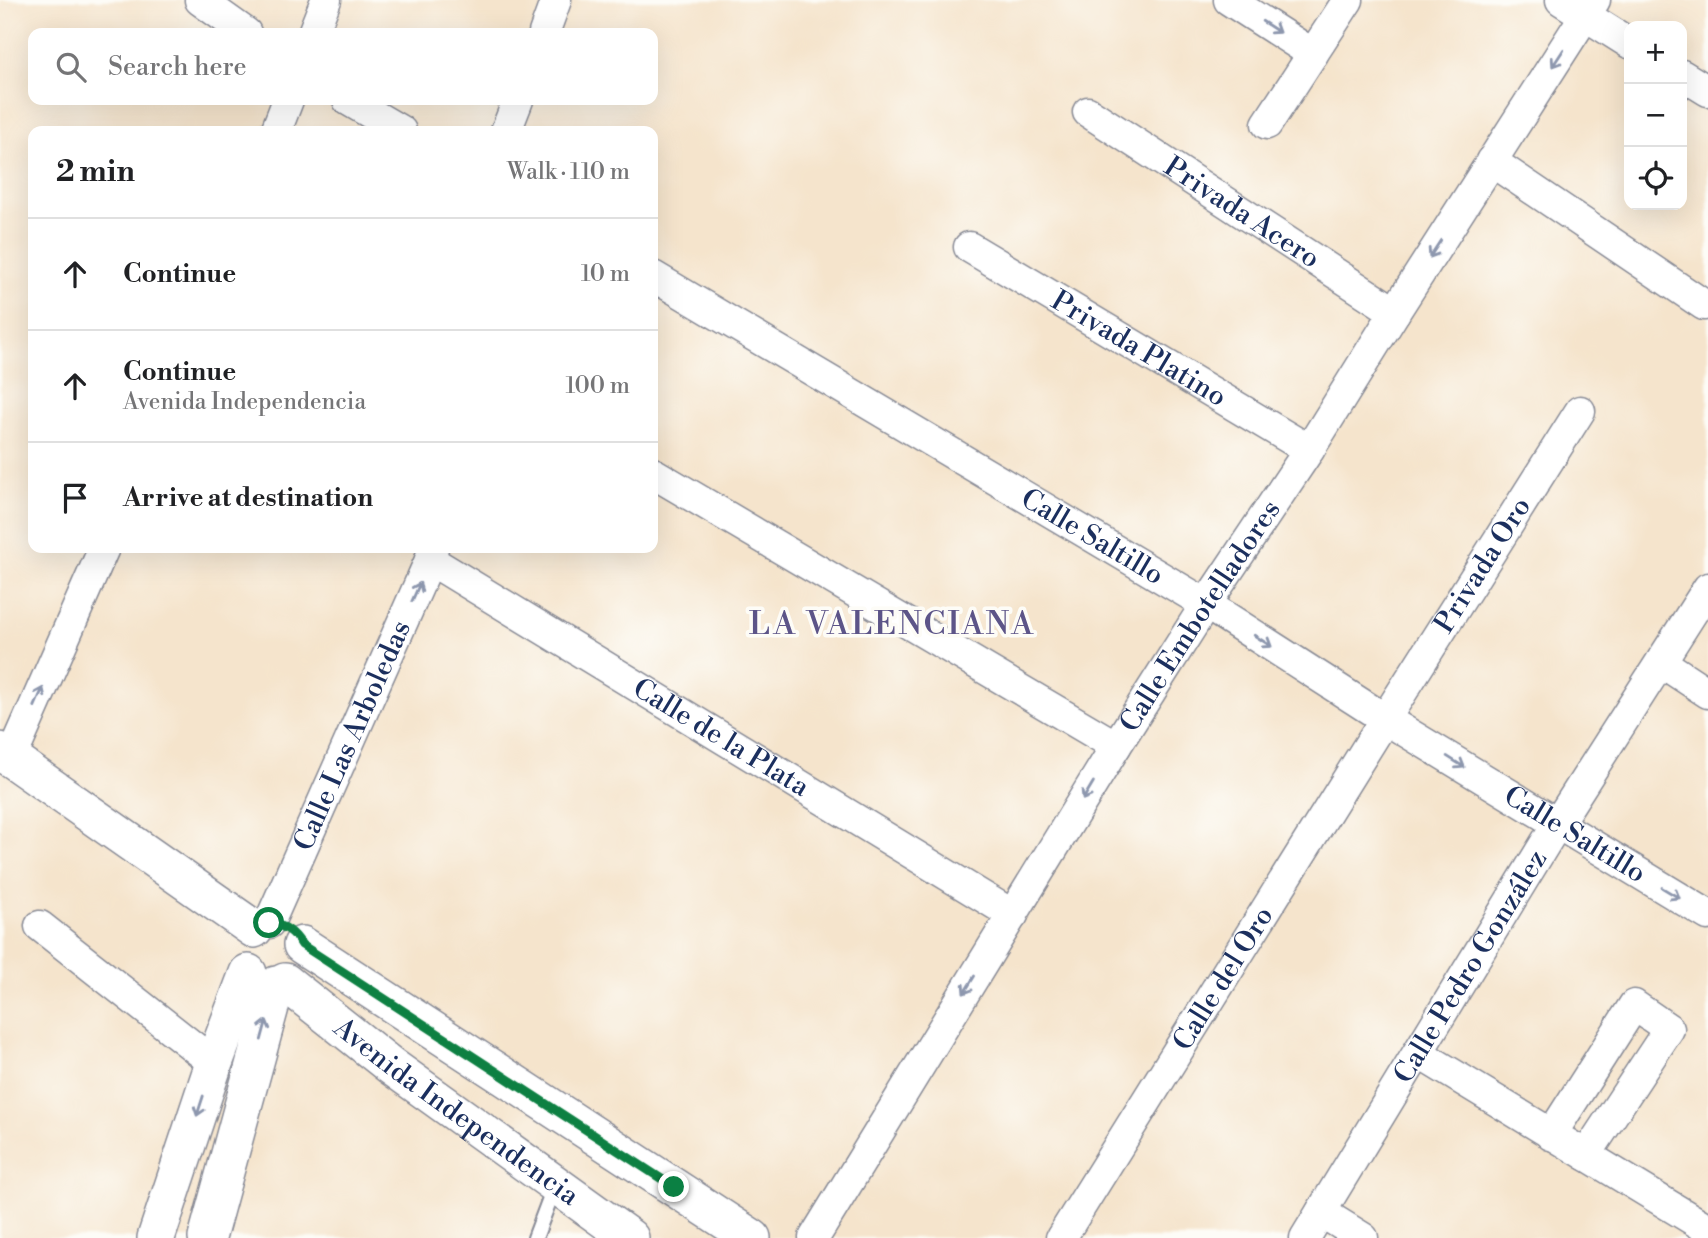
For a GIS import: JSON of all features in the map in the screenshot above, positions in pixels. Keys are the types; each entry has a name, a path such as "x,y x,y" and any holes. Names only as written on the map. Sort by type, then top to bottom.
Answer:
{"street":[{"path":"200,0 239,28"},
{"path":"315,28 326,0"},
{"path":"546,28 556,0"},
{"path":"1229,0 1313,54"},
{"path":"1267,124 1348,0"},
{"path":"1561,0 1590,8 1624,39"},
{"name":"Calle Embotelladores","path":"814,1238 1116,746 1206,604 1309,450 1590,8"},
{"path":"1687,78 1708,91"},
{"path":"278,126 286,105"},
{"path":"357,105 392,126"},
{"path":"508,126 516,105"},
{"name":"Privada Acero","path":"1088,112 1395,312"},
{"path":"1491,161 1704,305"},
{"name":"Privada Platino","path":"969,247 1309,450"},
{"name":"Calle Saltillo","path":"658,279 1206,604 1385,719 1708,915"},
{"name":"Privada Oro","path":"1385,719 1580,411"},
{"path":"658,476 1116,746"},
{"path":"102,553 6,755 262,926"},
{"name":"Calle de la Plata","path":"432,554 1013,915"},
{"name":"Calle Las Arboledas","path":"262,926 432,554"},
{"name":"Calle Pedro González","path":"1305,1238 1558,824 1708,588"},
{"path":"1661,662 1708,693"},
{"name":"Calle del Oro","path":"1061,1238 1385,719"},
{"path":"156,1238 214,1063 270,980 297,973 303,960 302,945 295,933 283,925 262,926 246,938 242,950 242,962 270,980"},
{"path":"40,926 214,1063"},
{"name":"Avenida Independencia","path":"302,945 752,1238"},
{"path":"207,1238 270,980"},
{"name":"Avenida Independencia","path":"270,980 627,1237"},
{"path":"1551,1135 1634,1005 1669,1029 1587,1155"},
{"path":"1418,1053 1708,1229"},
{"path":"501,1146 534,1096"},
{"path":"1321,1212 1363,1238"}],"lane":[{"path":"535,1238 555,1184"}],"district":[{"name":"LA VALENCIANA","path":"892,624"}],"route":[{"path":"269,923 283,925 295,933 302,945 674,1187"}]}
